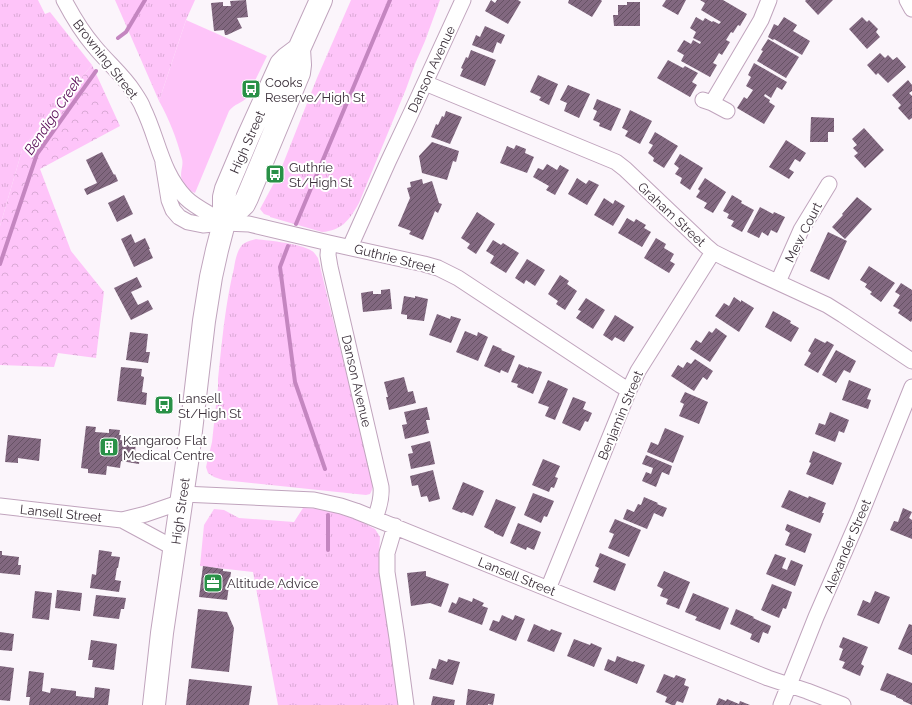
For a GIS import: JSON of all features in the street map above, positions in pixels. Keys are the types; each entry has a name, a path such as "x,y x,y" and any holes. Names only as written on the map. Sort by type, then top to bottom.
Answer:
{"highway":[{"name":"High Street","path":"154,705 162,633 188,456 207,299 217,250 224,223 244,204 247,198 299,73 299,49 321,0"}],"street":[{"name":"Browning Street","path":"64,0 81,30 133,90 146,113 163,163 172,180 186,198 193,204 224,223"},
{"name":"Danson Avenue","path":"350,247 463,0"},
{"path":"727,111 708,101 761,20 769,0"},
{"path":"908,0 912,9"},
{"name":"Graham Street","path":"425,83 616,162 713,252 827,305 912,361"},
{"name":"Mew Court","path":"778,282 801,230 830,184"},
{"name":"Guthrie Street","path":"224,223 249,224 438,268 458,278 629,390"},
{"name":"Danson Avenue","path":"329,243 328,255 330,267 381,487 381,502 375,518"},
{"name":"Benjamin Street","path":"548,589 638,371 713,252"},
{"name":"Alexander Street","path":"780,705 860,516 912,387"},
{"name":"Lansell Street","path":"0,506 122,520 146,514 181,498 314,500 341,506 375,518 768,678 789,684 843,705"},
{"name":"Lansell Street","path":"122,520 174,548"},
{"path":"394,526 386,560 406,705"}],"green space":[{"path":"0,0 38,0 45,14 50,12 92,65 23,147 0,226"},
{"path":"115,0 195,0 186,20 159,101"},
{"path":"351,0 440,0 406,89 359,203 349,219 340,227 322,232 270,217 264,214 260,209 275,181 281,174 281,169 317,78"},
{"path":"186,20 267,56 252,87 247,85 242,94 248,97 229,111 195,193 187,188 182,180 182,162 180,152 172,129 159,101"},
{"path":"92,65 120,126 40,169 71,251 104,292 96,358 58,353 54,367 0,365 0,226 23,147"},
{"path":"256,239 300,246 313,251 318,258 372,479 372,490 370,494 366,495 223,480 208,473 206,467 212,442 222,337 231,282 240,247 245,243"},
{"path":"303,508 324,509 358,520 375,529 380,537 379,556 398,705 278,705 253,572 200,566 204,525 214,509 224,510 239,518 294,522"}],"building":[{"path":"246,0 248,17 237,18 242,28 227,35 225,35 224,30 214,31 211,3 223,2 223,6 231,6 230,1"},
{"path":"491,0 495,3 497,0 518,0 521,2 508,24 485,11"},
{"path":"569,0 602,1 592,17 568,3"},
{"path":"666,0 686,0 678,15 662,6"},
{"path":"700,0 723,0 747,14 740,26 738,25 733,33 731,32 726,40 730,42 722,55 719,53 713,63 717,65 710,77 681,61 684,55 677,51 684,40 691,44 693,40 700,44 701,42 693,38 696,32 690,28 696,17 703,21 705,18 719,24 721,22 701,10 705,3"},
{"path":"833,0 818,15 805,1"},
{"path":"627,2 640,2 640,26 614,26 613,15 618,15 618,5 627,5"},
{"path":"784,17 797,25 793,31 810,41 802,55 768,37 774,24 778,26"},
{"path":"862,17 867,22 869,20 878,29 876,32 880,37 867,49 849,29"},
{"path":"485,26 505,35 501,44 497,42 493,53 472,45 476,35 480,37"},
{"path":"768,39 799,57 786,78 757,61 763,51 761,50"},
{"path":"471,50 496,60 485,86 460,76 463,69 461,68 466,57 468,58"},
{"path":"880,53 885,58 888,55 893,60 897,57 906,67 888,83 878,73 876,75 867,65"},
{"path":"668,60 683,68 685,66 698,73 692,82 697,85 690,97 657,78"},
{"path":"754,63 787,82 782,90 777,87 771,98 765,94 764,96 770,100 769,102 775,106 764,124 737,108 744,97 747,99 753,90 746,86 751,77 748,75"},
{"path":"538,75 558,84 549,105 539,100 541,97 530,92"},
{"path":"908,80 912,85 912,91 909,93 912,96 912,118 909,120 898,108 901,105 892,95"},
{"path":"568,85 590,94 579,118 564,111 567,103 560,100"},
{"path":"597,99 621,109 611,131 599,126 600,123 593,120 597,111 593,109"},
{"path":"630,110 652,121 640,144 625,136 628,131 622,128"},
{"path":"446,111 462,117 450,144 431,137 436,124 438,125 442,116 444,117"},
{"path":"811,117 834,118 834,132 828,132 828,142 810,142"},
{"path":"864,128 884,150 865,168 854,156 858,153 853,148 857,145 852,139"},
{"path":"655,132 678,146 664,168 653,161 654,158 648,153 653,145 649,143"},
{"path":"786,140 806,153 800,162 795,159 789,169 794,172 789,179 769,167"},
{"path":"432,142 459,151 456,162 453,161 447,180 422,173 419,156"},
{"path":"516,145 526,149 525,153 534,157 527,173 500,163 507,146 514,149"},
{"path":"102,152 118,181 87,195 84,189 97,183 86,160"},
{"path":"680,154 703,168 690,190 680,183 682,178 675,174 679,168 674,164"},
{"path":"547,164 557,170 560,165 569,170 555,195 546,190 549,186 533,177 538,168 543,170"},
{"path":"577,178 586,184 589,180 599,185 587,205 568,194"},
{"path":"705,178 726,192 713,213 704,208 707,203 696,197 700,191 698,189"},
{"path":"422,179 423,184 432,181 439,203 442,204 438,213 435,211 423,240 409,234 411,231 398,226 410,198 407,188 411,187 410,182"},
{"path":"124,195 133,214 117,222 108,203"},
{"path":"732,195 742,201 741,203 754,210 742,232 731,226 734,221 727,218 729,214 723,211"},
{"path":"857,197 872,209 845,239 832,227"},
{"path":"604,198 613,204 615,200 625,206 613,226 594,215"},
{"path":"760,207 773,214 774,212 785,217 777,233 771,230 768,236 762,232 759,238 747,232"},
{"path":"477,212 495,224 476,254 467,248 470,244 461,238"},
{"path":"627,218 634,222 636,219 646,225 644,228 651,232 642,247 618,233"},
{"path":"828,232 847,241 829,280 810,271"},
{"path":"131,234 135,243 145,238 153,258 134,267 121,239"},
{"path":"656,238 666,244 664,248 674,254 670,261 675,264 669,273 644,258"},
{"path":"493,240 501,245 503,243 519,253 506,273 490,263 494,256 486,251"},
{"path":"527,259 545,270 535,286 526,280 524,284 515,278"},
{"path":"869,266 895,283 881,302 870,294 872,292 865,287 867,284 860,280"},
{"path":"560,275 569,281 567,284 577,291 565,310 556,304 558,301 548,294"},
{"path":"137,277 142,287 131,292 138,305 148,300 153,309 131,320 114,288"},
{"path":"901,283 912,290 911,322 898,313 900,310 893,306 900,295 895,292"},
{"path":"390,289 392,309 363,312 361,293 373,291 373,294 381,294 381,290"},
{"path":"404,296 415,298 415,296 428,299 424,321 407,319 407,315 401,314"},
{"path":"734,297 754,308 739,332 715,316 724,303 729,306"},
{"path":"586,298 605,310 593,329 576,318 581,311 578,310"},
{"path":"773,311 791,321 790,323 799,328 791,342 765,327"},
{"path":"437,314 450,319 451,316 461,319 451,343 429,335"},
{"path":"615,315 634,327 624,342 615,337 612,341 603,335"},
{"path":"716,328 727,336 710,362 690,349 696,340 701,343 709,331 712,333"},
{"path":"465,331 477,336 478,332 488,337 478,361 456,352"},
{"path":"130,332 148,334 146,352 150,352 148,363 126,360"},
{"path":"815,338 825,343 827,341 834,345 818,373 804,365 811,353 808,351"},
{"path":"493,345 515,356 508,373 501,370 500,373 484,366"},
{"path":"836,350 856,361 850,373 844,370 836,383 822,375"},
{"path":"695,359 713,371 707,380 703,377 694,391 671,376 678,365 683,368 687,362 691,364"},
{"path":"519,364 542,372 533,394 517,387 518,384 511,382"},
{"path":"121,367 142,369 141,376 144,377 142,392 147,393 146,405 117,401"},
{"path":"404,377 408,392 413,391 416,403 389,410 386,397 388,397 384,382"},
{"path":"548,380 568,389 555,420 545,416 549,407 538,403"},
{"path":"849,380 871,389 867,399 871,400 868,409 842,400"},
{"path":"685,392 708,402 699,424 679,416 684,404 680,402"},
{"path":"573,397 586,402 583,409 592,413 588,422 585,421 580,431 562,423"},
{"path":"427,407 430,420 426,420 429,433 405,439 402,425 407,424 404,412"},
{"path":"830,412 849,420 844,433 839,431 835,442 815,434 819,423 825,425"},
{"name":"Kangaroo Flat Medical Centre","path":"86,426 96,427 95,432 109,433 109,429 120,430 120,440 136,442 135,453 140,454 139,464 121,461 120,468 107,466 106,475 88,473 88,469 81,468"},
{"path":"665,428 684,436 673,463 647,452 651,442 658,445"},
{"path":"8,435 41,439 39,461 18,458 18,463 5,462"},
{"path":"430,441 435,464 411,469 408,454 413,453 411,446"},
{"path":"813,451 842,463 833,485 806,474 811,463 809,462"},
{"path":"646,455 672,466 669,475 662,472 656,487 642,481 646,472 651,474 653,468 642,464"},
{"path":"543,459 560,466 555,477 558,478 554,488 551,487 549,492 532,485"},
{"path":"433,470 440,499 429,502 427,496 421,497 418,485 412,486 410,476"},
{"path":"463,482 484,491 473,516 452,509"},
{"path":"789,490 808,498 809,496 826,503 820,523 781,507"},
{"path":"533,493 554,501 547,517 544,516 541,523 524,515"},
{"path":"644,497 667,508 663,517 654,513 647,529 623,519 627,509 634,512 638,504 641,505"},
{"path":"496,499 516,507 503,537 484,527"},
{"path":"903,508 912,512 909,518 912,520 912,539 890,530 894,521 898,522"},
{"path":"615,519 641,530 629,557 608,548 614,534 609,532"},
{"path":"518,523 541,532 534,550 527,547 526,550 510,543"},
{"path":"787,524 812,534 805,553 785,545 790,533 785,530"},
{"path":"99,550 112,552 111,556 120,557 115,580 121,581 119,592 90,588 92,574 96,575"},
{"path":"0,551 2,551 2,555 19,557 18,565 21,565 20,575 0,573"},
{"path":"600,553 626,564 615,591 593,582 599,568 595,566"},
{"path":"775,554 786,558 782,568 787,570 791,560 803,565 795,586 766,574"},
{"path":"203,566 223,569 223,571 231,572 227,600 199,597"},
{"path":"426,571 426,576 449,584 441,607 430,603 411,606 407,573"},
{"path":"664,571 690,582 679,609 666,604 668,599 660,596 663,589 657,586"},
{"path":"772,584 792,592 786,609 783,608 779,618 761,610"},
{"path":"57,590 82,593 80,611 55,608"},
{"path":"35,591 52,593 49,620 32,618"},
{"path":"875,591 890,597 879,624 857,615 863,600 870,603"},
{"path":"693,593 729,608 720,630 695,620 697,617 685,612"},
{"path":"96,595 126,598 124,609 121,609 119,619 93,616"},
{"path":"459,597 472,602 473,598 484,603 482,606 488,608 482,625 448,612 452,602 456,604"},
{"path":"198,609 227,612 234,628 229,672 191,668"},
{"path":"736,609 771,626 768,634 763,632 759,643 750,639 752,634 730,624"},
{"path":"502,615 513,620 515,615 525,619 516,641 489,630 493,620 499,622"},
{"path":"534,624 550,631 551,629 562,633 554,652 527,641"},
{"path":"909,624 912,625 912,655 898,649"},
{"path":"0,632 14,634 12,651 0,650"},
{"path":"843,637 868,647 861,664 864,666 860,676 842,668 845,662 839,660 843,649 839,647"},
{"path":"574,639 590,645 591,643 602,648 594,667 567,656"},
{"path":"91,640 117,644 114,670 92,667 93,660 88,660"},
{"path":"617,656 645,665 637,684 604,670 608,659 615,662"},
{"path":"439,659 447,662 448,659 460,662 453,685 429,679 432,668 436,669"},
{"path":"0,666 14,668 10,701 0,700"},
{"path":"29,671 44,673 42,691 50,693 51,688 76,691 76,696 94,698 95,687 110,689 108,705 29,705 30,697 26,697"},
{"path":"887,673 912,683 912,705 896,696 880,690"},
{"path":"664,674 674,678 676,675 686,679 684,685 689,687 683,703 677,701 675,705 672,705 665,702 667,697 656,692"},
{"path":"189,679 252,686 249,705 186,705"},
{"path":"468,689 495,694 493,705 466,705"},
{"path":"433,696 455,700 454,705 431,705"},
{"path":"719,698 726,701 727,699 739,704 740,701 750,705 716,705"}],"waterway":[{"name":"Bendigo Creek","path":"118,38 126,32 145,0"},
{"path":"296,224 390,0"},
{"name":"Bendigo Creek","path":"0,264 37,154 96,71"},
{"path":"288,246 280,267 295,382 325,469"},
{"path":"328,515 328,550"}],"place":[{"name":"Cooks Reserve/High St","path":"251,89"},
{"name":"Guthrie St/High St","path":"275,174"},
{"name":"Lansell St/High St","path":"164,405"},
{"name":"Kangaroo Flat Medical Centre","path":"109,447"},
{"name":"Altitude Advice","path":"213,583"}]}
